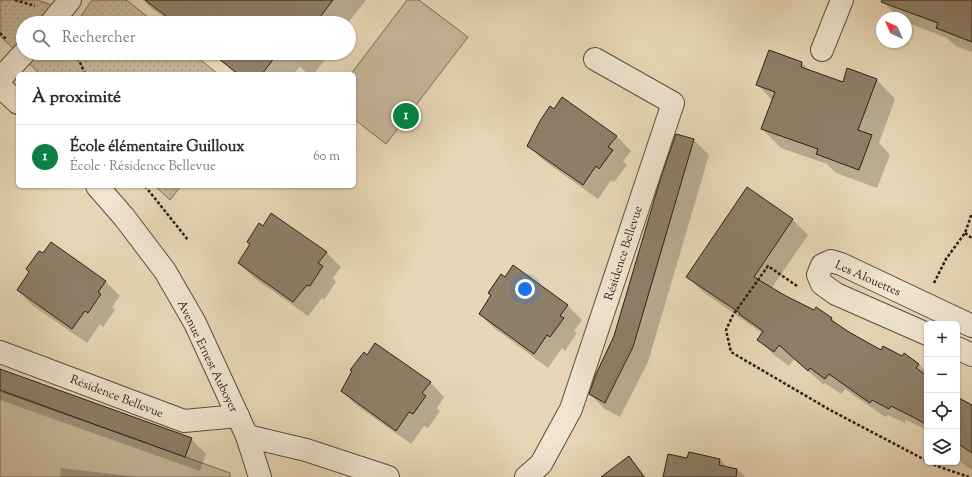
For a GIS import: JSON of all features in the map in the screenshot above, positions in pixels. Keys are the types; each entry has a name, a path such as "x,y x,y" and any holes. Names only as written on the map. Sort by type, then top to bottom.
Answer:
{"street":[{"path":"57,16 70,0"},
{"path":"822,50 842,0"},
{"name":"Résidence Bellevue","path":"526,477 541,464 571,409 673,103 596,59"},
{"path":"0,79 18,60"},
{"path":"0,86 16,101"},
{"name":"Avenue Ernest Auboyer","path":"99,188 124,217 164,271 195,323 247,436 260,477"},
{"name":"Les Alouettes","path":"924,333 836,294 822,284 818,275 822,265 831,261 841,264 972,326"},
{"path":"960,349 972,355"},
{"name":"Résidence Bellevue","path":"0,352 184,421 238,416"},
{"path":"247,436 306,450 388,477"}],"path":[{"path":"79,60 84,72"},
{"path":"147,188 188,240"},
{"path":"924,304 946,259 965,233 972,213"},
{"path":"965,233 972,238"},
{"path":"798,286 768,266 734,315 726,330 731,352 830,410 924,459"},
{"path":"935,465 969,477"}],"shaded area":[{"path":"0,0 37,0 49,4 64,16 16,16 16,51 0,36"},
{"path":"92,0 124,0 128,1 146,16 81,16"},
{"path":"407,0 419,0 468,37 386,144 356,121 356,72 353,72"},
{"path":"25,60 201,60 216,72 38,72"},
{"path":"157,188 179,188 170,200"},
{"path":"0,391 230,473 230,477 0,477"}],"building":[{"path":"145,0 333,0 321,16 166,16"},
{"path":"882,0 972,0 972,42 936,28 938,23 912,13 912,12 881,2"},
{"path":"769,50 802,62 801,67 843,82 847,68 877,79 858,130 872,135 859,170 816,154 818,149 761,129 775,92 756,85"},
{"path":"220,60 273,60 264,72 236,72"},
{"path":"562,97 617,136 608,147 613,150 599,169 596,166 583,185 527,146 550,106 554,109"},
{"path":"676,134 694,139 633,347 605,403 589,394 596,374 614,336 661,177"},
{"path":"747,187 793,219 754,277 784,295 814,310 816,307 832,318 831,320 849,332 881,350 883,346 902,356 904,353 919,364 916,368 924,374 924,423 891,406 889,409 872,400 870,403 829,374 825,379 810,368 808,371 779,345 774,352 757,340 763,331 739,314 740,313 686,277"},
{"path":"271,213 327,252 318,263 323,266 310,286 307,285 293,302 238,263 250,244 247,242 259,223 263,226"},
{"path":"51,242 106,281 98,292 101,294 88,313 85,311 72,329 17,290 29,272 26,269 39,251 43,253"},
{"path":"513,265 568,305 560,316 564,318 550,337 547,335 534,354 479,314 491,295 488,293 501,274 505,277"},
{"path":"375,343 431,382 422,393 426,396 413,414 409,412 396,431 341,391 352,371 350,370 364,352 367,355"},
{"path":"0,369 192,438 185,457 0,390"},
{"path":"960,399 972,405 972,453 960,445"},
{"path":"689,452 720,459 719,465 737,469 736,477 663,477 668,454 687,458"},
{"path":"629,456 644,477 601,477"}],"place":[{"name":"École élémentaire Guilloux","path":"406,116"}]}
